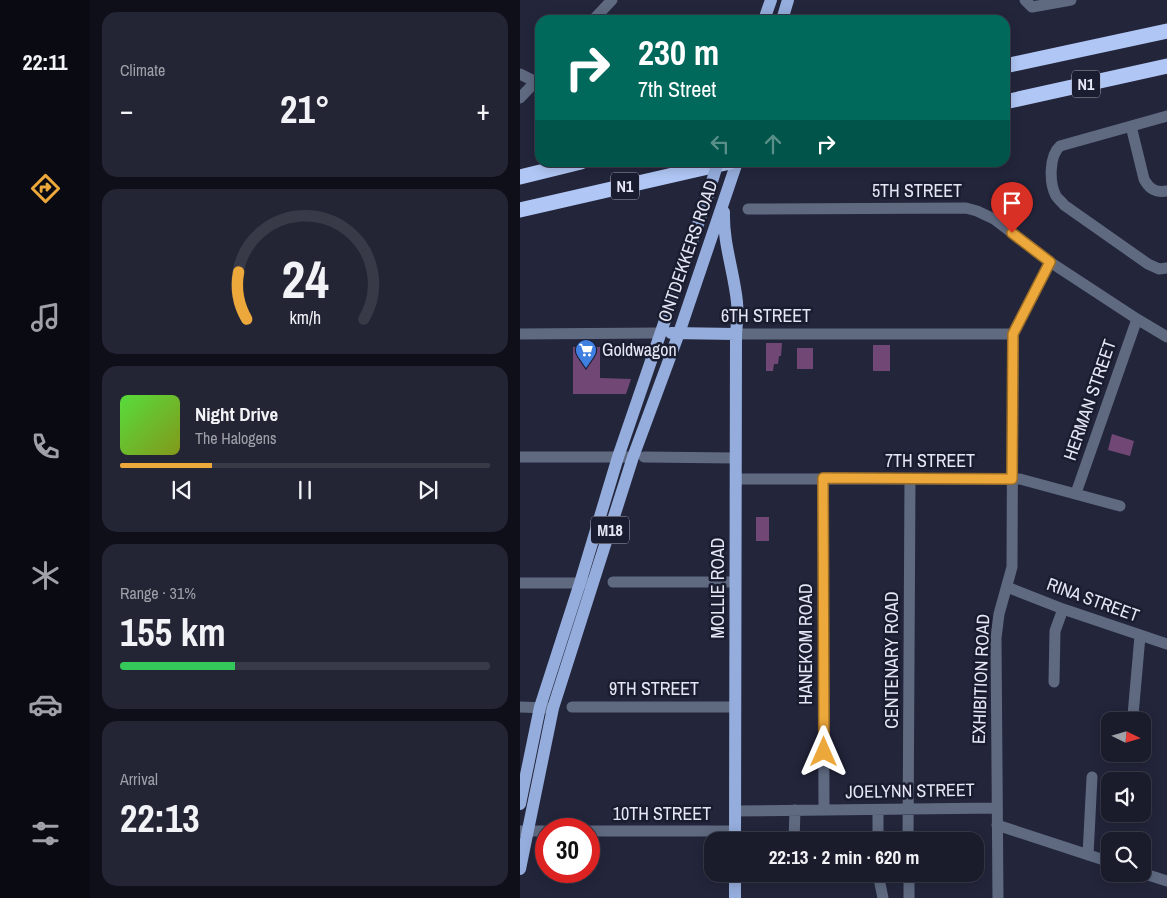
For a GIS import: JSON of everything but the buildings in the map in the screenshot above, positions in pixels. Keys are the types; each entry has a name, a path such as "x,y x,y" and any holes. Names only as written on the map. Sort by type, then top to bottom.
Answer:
{"highway":[{"name":"N1","path":"1010,65 1167,31"},
{"name":"N1","path":"1010,101 1167,66"},
{"path":"520,176 560,167"},
{"name":"N1","path":"520,210 708,167"}],"main road":[{"path":"766,15 771,0"},
{"path":"784,15 788,0"},
{"name":"ONTDEKKERS ROAD","path":"520,804 540,707 618,457 662,333 716,167"},
{"name":"ONTDEKKERS ROAD","path":"520,869 524,831 553,708 735,167"},
{"name":"MOLLIE ROAD","path":"725,200 725,234 737,304 735,832"},
{"name":"6TH STREET","path":"662,333 736,334"},
{"path":"735,882 735,898"}],"street":[{"path":"598,15 612,0"},
{"path":"1025,0 1032,6 1071,0"},
{"path":"520,74 535,80"},
{"path":"520,98 535,84"},
{"path":"1167,116 1060,146 1054,153 1052,162 1054,189 1056,196 1064,205 1148,264 1158,269 1167,268"},
{"path":"1131,126 1144,180 1148,187 1153,190 1159,192 1167,191"},
{"name":"5TH STREET","path":"748,209 972,210 994,219 1050,262 1167,337"},
{"name":"EXHIBITION ROAD","path":"998,898 996,808 997,632 999,614 1012,567 1013,334 1050,262"},
{"name":"HERMAN STREET","path":"1076,493 1137,319"},
{"name":"6TH STREET","path":"520,334 662,333"},
{"name":"6TH STREET","path":"736,334 1013,334"},
{"path":"520,457 735,458"},
{"name":"HANEKOM ROAD","path":"823,478 824,810"},
{"name":"7TH STREET","path":"736,479 1027,480 1120,506"},
{"name":"CENTENARY ROAD","path":"908,832 910,479"},
{"path":"614,582 735,582"},
{"path":"520,583 594,583"},
{"name":"RINA STREET","path":"1007,587 1063,609 1167,644"},
{"path":"1054,682 1054,630 1063,609"},
{"path":"1134,712 1140,636"},
{"name":"9TH STREET","path":"572,706 735,707"},
{"path":"520,707 553,708"},
{"path":"1088,855 1092,777"},
{"name":"JOELYNN STREET","path":"735,811 996,808"},
{"path":"794,832 795,810"},
{"path":"878,810 878,832"},
{"path":"997,825 1101,859"},
{"name":"10TH STREET","path":"600,831 704,835"},
{"path":"1151,875 1167,880"},
{"path":"880,882 883,898"},
{"path":"908,882 909,898"}],"place":[{"name":"Goldwagon","path":"586,369"}],"route":[{"path":"824,752 823,478 1012,479 1013,334 1050,262 1012,233"}]}
